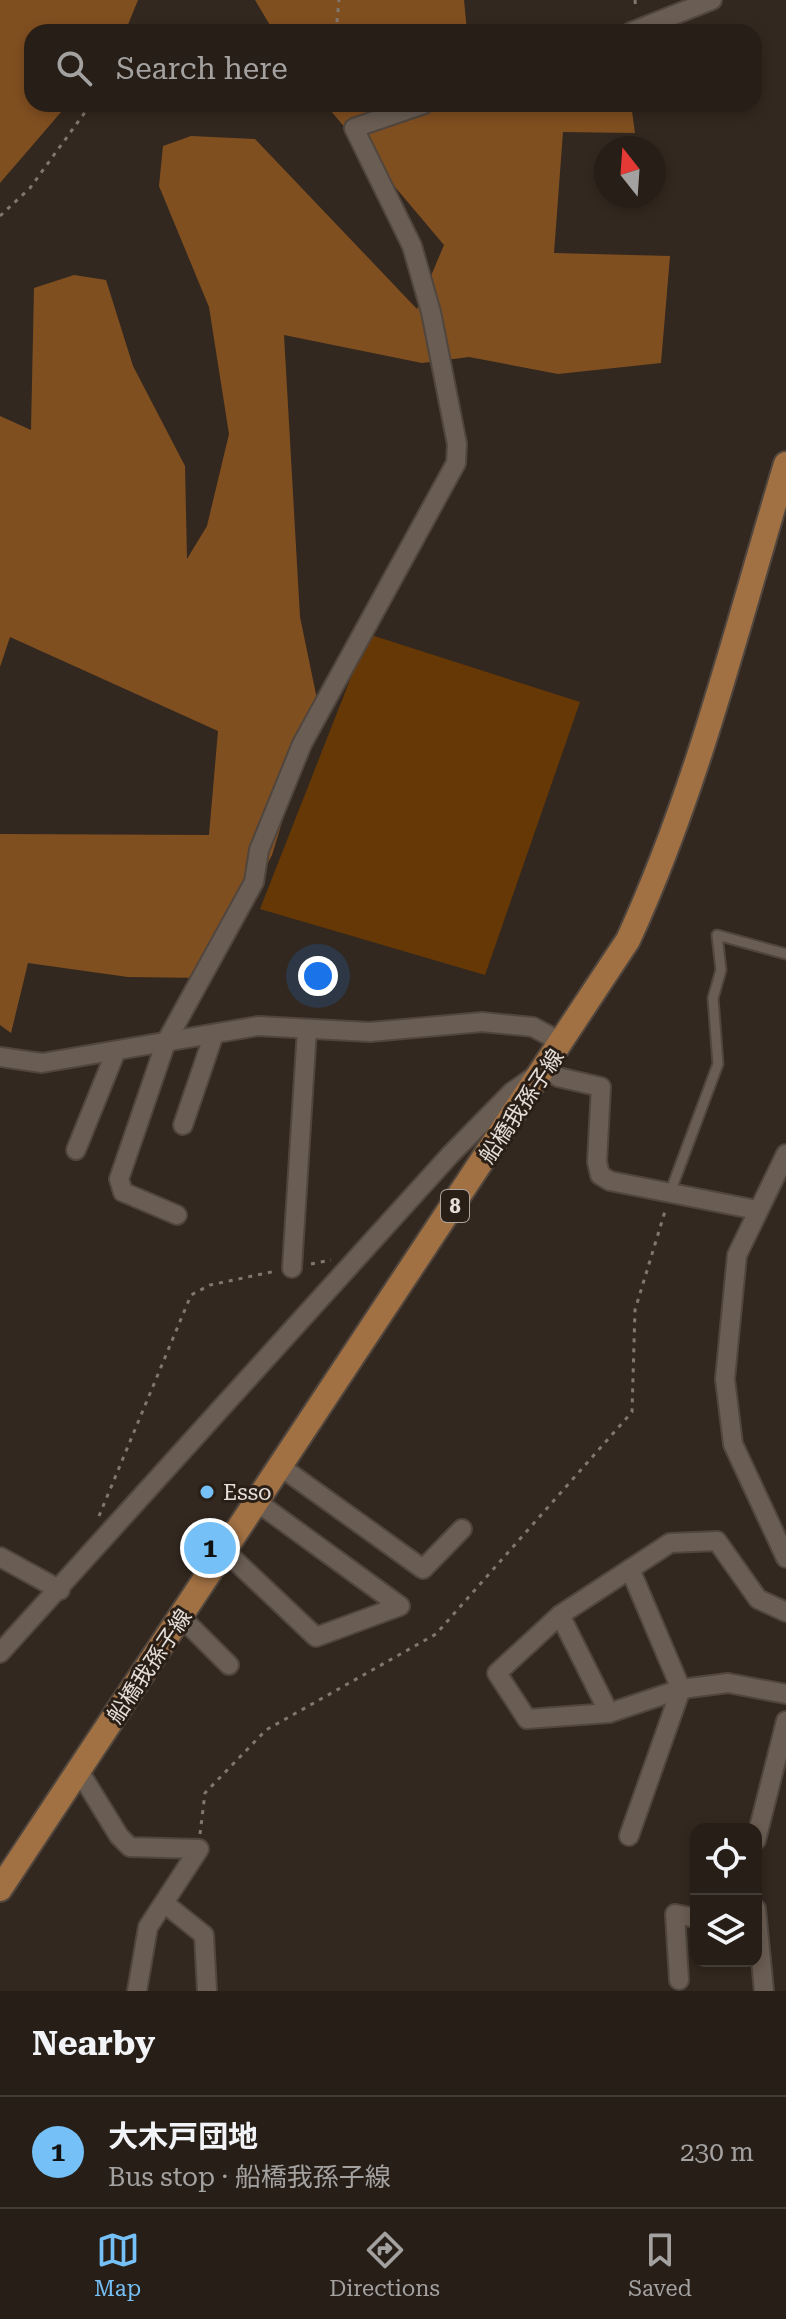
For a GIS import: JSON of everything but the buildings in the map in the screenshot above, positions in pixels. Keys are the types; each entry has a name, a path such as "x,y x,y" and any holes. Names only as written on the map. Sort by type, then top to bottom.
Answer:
{"main road":[{"name":"船橋我孫子線","path":"0,1889 548,1067 628,940 660,872 786,464"}],"street":[{"path":"651,24 712,0"},
{"path":"177,1215 123,1192 119,1179 166,1042 254,882 259,850 302,744 456,463 457,444 431,312 412,246 354,128 401,112"},
{"path":"0,1057 42,1063 258,1026 370,1032 482,1022 533,1027 563,1043"},
{"path":"292,1268 307,1029"},
{"path":"183,1125 214,1034"},
{"path":"76,1150 116,1051"},
{"path":"0,1653 512,1092 548,1067 558,1077 601,1087 597,1162 600,1175 610,1181 671,1190 757,1210"},
{"path":"786,1154 737,1255 725,1379 733,1444 786,1558"},
{"path":"281,1467 423,1569 462,1529"},
{"path":"225,1551 316,1637 400,1606 257,1502"},
{"path":"786,1612 758,1599 717,1541 670,1543 560,1615 497,1673 527,1719 609,1713 681,1689 728,1683 786,1694"},
{"path":"0,1557 60,1590"},
{"path":"629,1836 681,1689 630,1569"},
{"path":"560,1615 609,1713"},
{"path":"181,1617 229,1665"},
{"path":"760,1823 786,1721"},
{"path":"79,1771 119,1836 130,1847 199,1849 148,1927 137,1991"},
{"path":"164,1903 204,1935 207,1991"},
{"path":"679,1980 675,1914 690,1917"},
{"path":"761,1967 764,1991"}],"lane":[{"path":"671,1190 718,1064 713,998 721,970 717,935 786,954"}],"path":[{"path":"337,24 339,0"},
{"path":"0,216 30,188 85,112"},
{"path":"94,1529 191,1295 210,1285 362,1254"}],"shaded area":[{"path":"0,0 138,0 128,24 24,24 24,112 61,112 0,183"},
{"path":"255,0 464,0 466,24 269,24"},
{"path":"332,112 632,112 635,133 563,132 554,253 670,256 661,363 558,374 469,357 422,363 284,335 300,617 318,704 272,855 208,978 128,977 28,963 11,1033 0,1025 0,834 209,835 218,731 10,637 0,667 0,416 31,430 34,288 74,275 106,280 133,366 185,466 187,559 207,526 229,434 209,307 159,186 163,146 191,136 255,139 417,309 444,245"},
{"path":"368,634 580,702 485,975 260,909"}],"place":[{"name":"Esso","path":"207,1492"},
{"name":"大木戸団地","path":"210,1548"}]}
